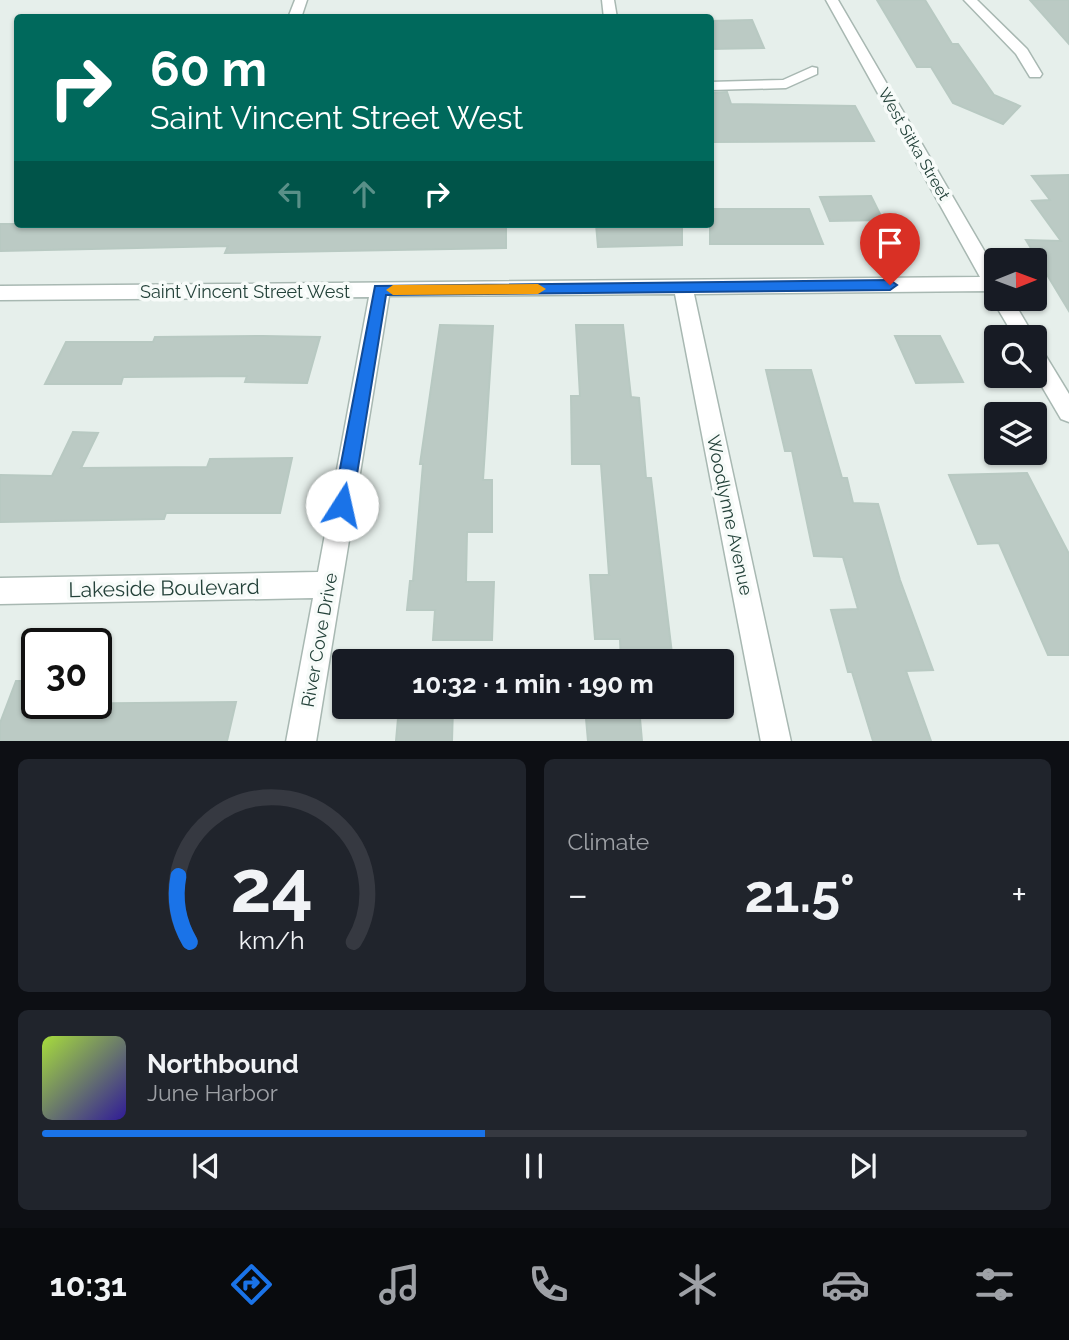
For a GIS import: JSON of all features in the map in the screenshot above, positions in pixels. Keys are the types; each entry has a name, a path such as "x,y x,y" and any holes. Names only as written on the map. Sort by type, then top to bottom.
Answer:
{"street":[{"name":"West Sitka Street","path":"832,0 984,267"},
{"path":"970,0 1022,52 1035,74"},
{"path":"714,86 786,84 812,71"},
{"name":"Saint Vincent Street West","path":"0,293 683,288 984,290"},
{"name":"Woodlynne Avenue","path":"683,288 776,741"},
{"name":"River Cove Drive","path":"301,741 380,290"},
{"path":"1047,376 1069,413"},
{"name":"Lakeside Boulevard","path":"0,591 328,585"}],"building":[{"path":"877,0 925,0 952,44 958,44 994,95 1020,106 1003,124 953,103 931,67 917,67"},
{"path":"1030,0 1069,0 1069,44"},
{"path":"752,20 764,48 714,49 714,21"},
{"path":"727,92 731,104 855,106 874,141 714,142 714,93"},
{"path":"1069,175 1069,311 1047,275 1047,248 1031,248 1026,240 1061,241 1032,201 1050,200 1032,176"},
{"path":"871,196 883,220 830,221 820,197"},
{"path":"714,209 809,209 823,244 710,244 710,228 714,228"},
{"path":"0,224 14,224 14,228 506,228 506,248 225,253 228,246 0,251"},
{"path":"596,228 682,228 682,245 598,247"},
{"path":"440,325 493,326 483,480 492,480 492,532 467,532 466,582 494,582 492,640 433,640 435,610 407,610 410,581 413,581 423,464 420,464"},
{"path":"576,325 623,325 631,397 639,398 646,478 651,478 671,649 620,649 620,639 595,639 590,575 609,575 601,464 572,464 571,396 580,396"},
{"path":"895,336 940,336 963,382 916,383"},
{"path":"155,337 320,337 307,383 245,382 247,376 123,377 121,384 45,384 66,342 153,342"},
{"path":"766,370 811,370 842,478 847,478 853,503 878,504 900,580 933,670 906,671 931,741 873,741 852,672 848,672 831,610 858,609 843,557 814,556 792,451 785,451"},
{"path":"73,432 98,433 81,468 207,467 210,459 292,458 280,513 166,513 164,519 0,522 0,475 52,476"},
{"path":"1027,473 1069,554 1069,655 1048,655 999,543 978,544 949,475"},
{"path":"16,681 21,681 21,719 112,719 112,703 236,702 227,741 0,741 0,723"},
{"path":"398,719 453,719 452,741 396,741"},
{"path":"586,719 640,719 642,741 588,741"}],"slow traffic":[{"path":"393,290 538,289"}],"route":[{"path":"342,505 380,290 890,285"}]}
